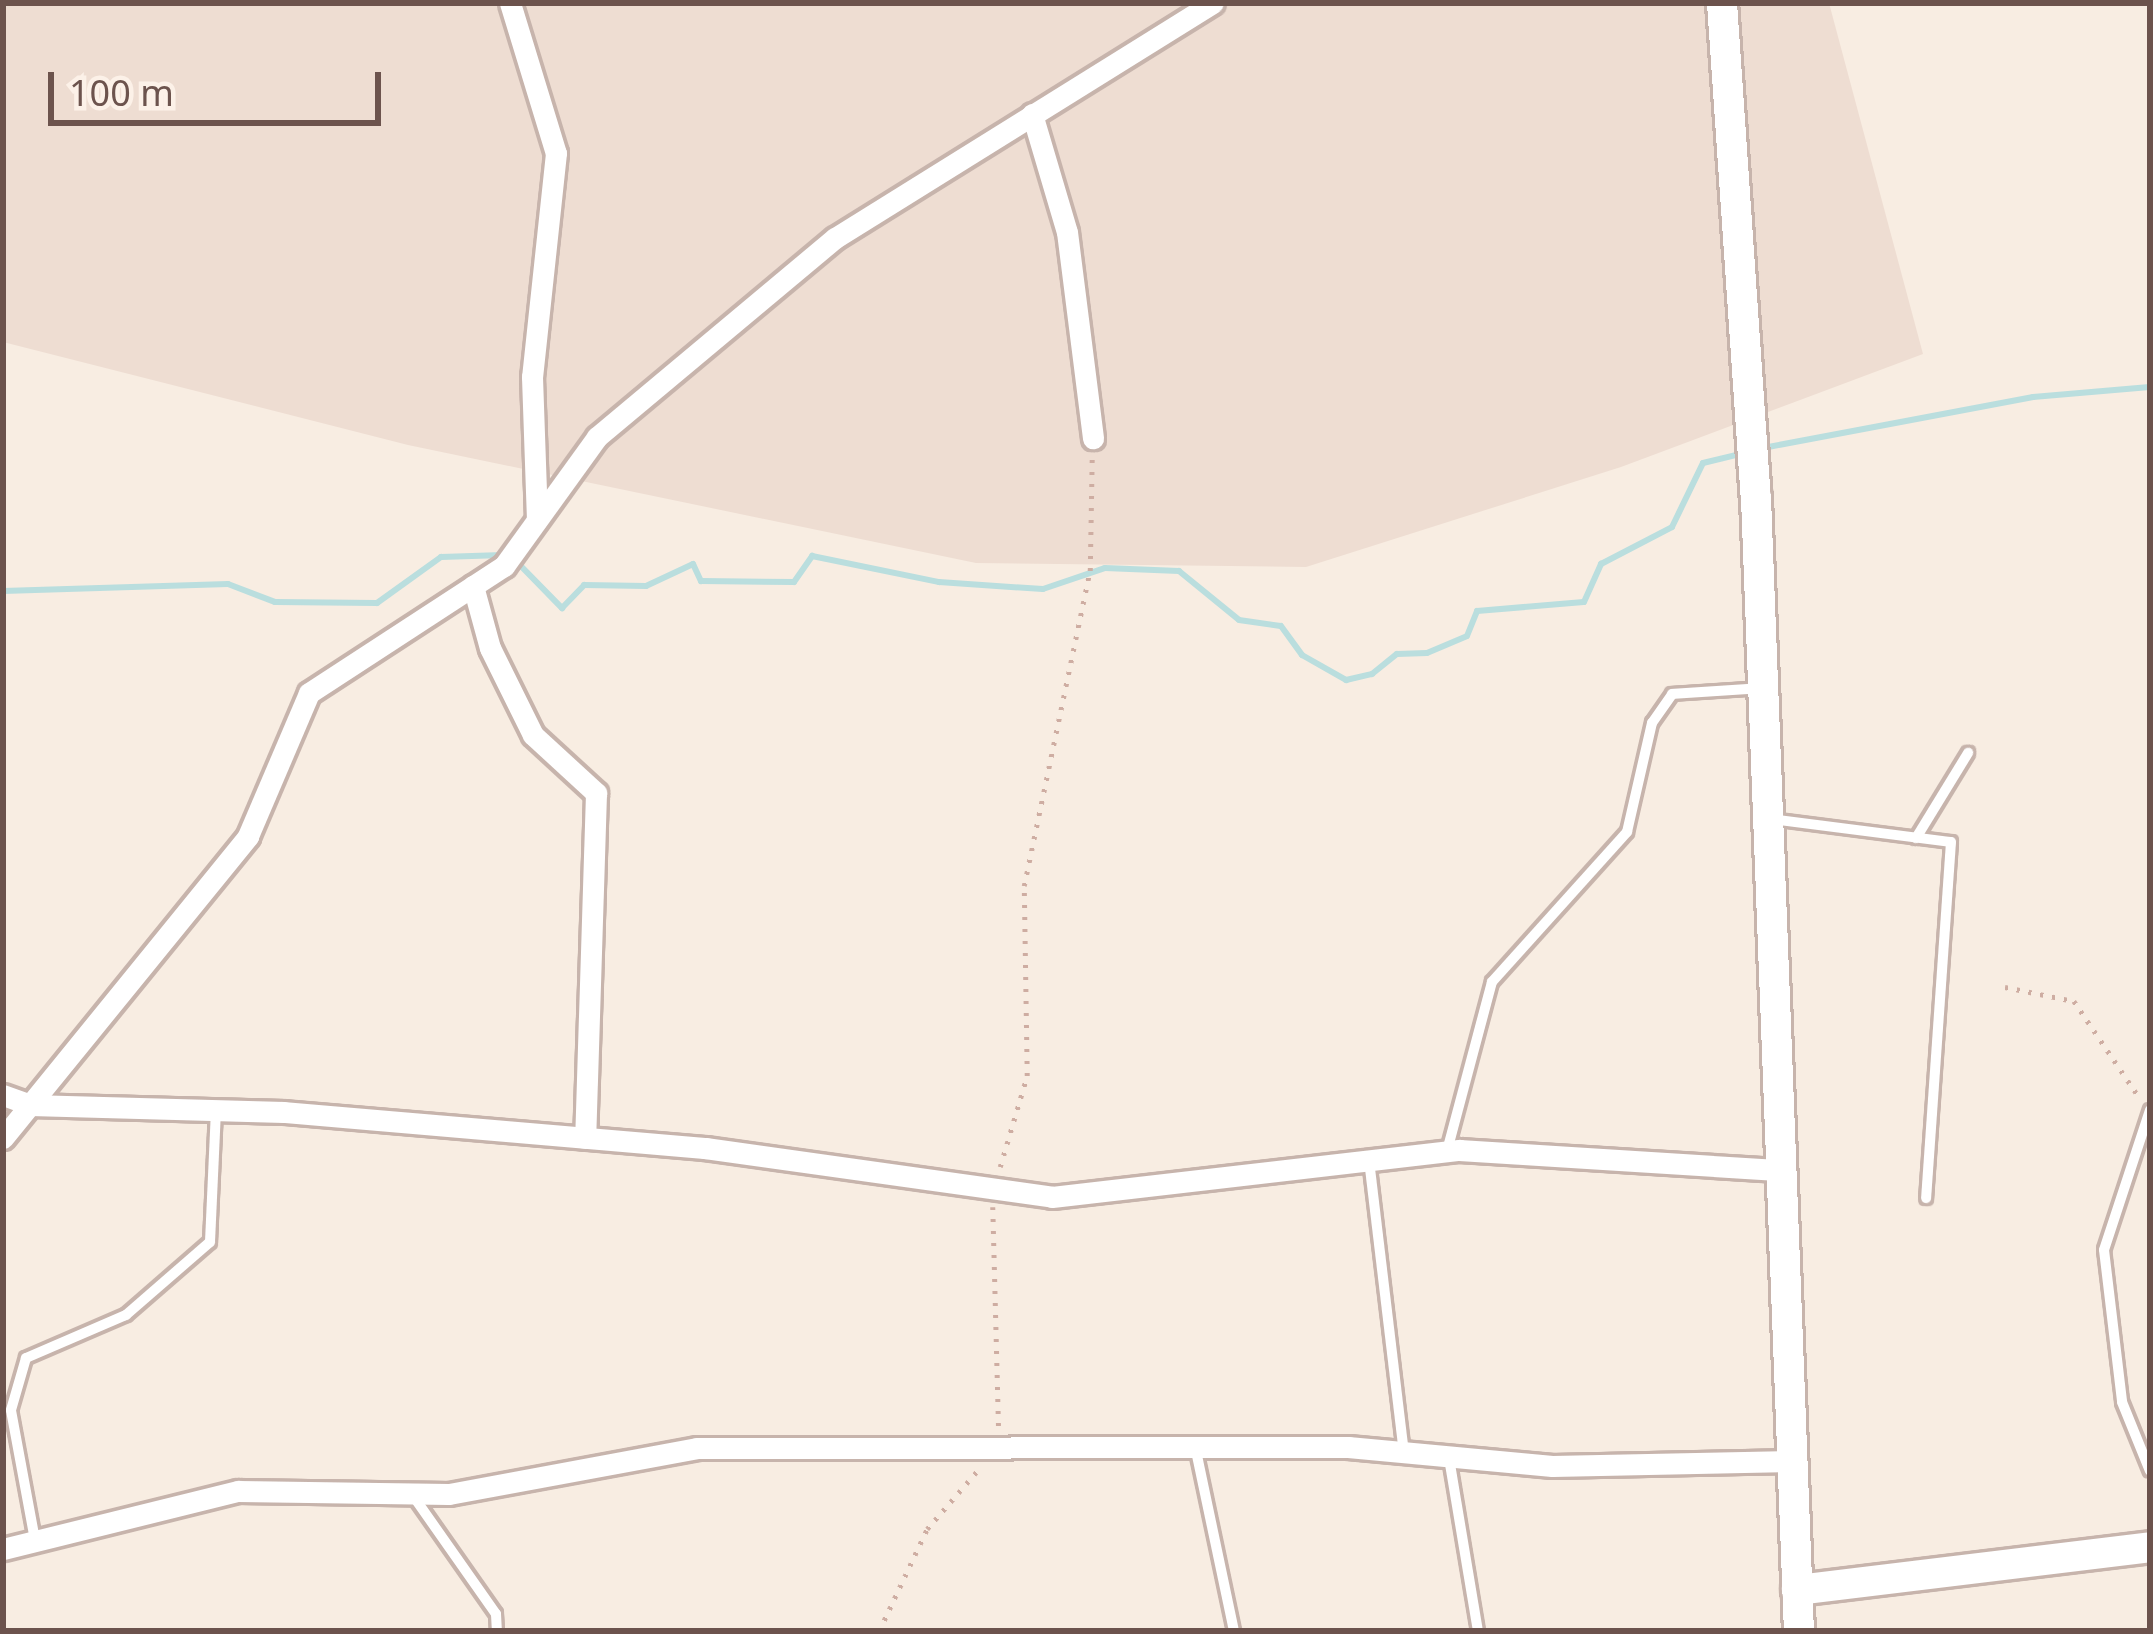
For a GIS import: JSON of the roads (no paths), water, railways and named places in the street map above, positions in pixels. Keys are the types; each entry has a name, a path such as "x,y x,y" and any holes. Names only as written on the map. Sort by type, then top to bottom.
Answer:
{"main road":[{"path":"1722,3 1760,612 1799,1631"},
{"path":"1797,1590 2150,1547"}],"street":[{"path":"510,3 556,153 532,377 537,520"},
{"path":"3,1138 248,836 309,693 504,566 597,437 835,238 1213,3"},
{"path":"1032,114 1066,232 1093,438"},
{"path":"473,586 490,649 533,735 596,793 585,1138"},
{"path":"3,1095 30,1105 216,1110 585,1138 1052,1197 1448,1151 1781,1170"},
{"path":"3,1549 238,1491 448,1494 698,1448 1195,1446 1404,1453 1552,1466 1792,1461"}],"lane":[{"path":"1448,1151 1492,982 1628,832 1652,722 1672,694 1763,688"},
{"path":"1916,838 1967,753"},
{"path":"1768,819 1951,842 1926,1198"},
{"path":"35,1540 11,1411 26,1358 126,1315 210,1242 216,1110"},
{"path":"2149,1110 2104,1250 2122,1402 2150,1472"},
{"path":"1370,1160 1404,1453"},
{"path":"1195,1446 1234,1631"},
{"path":"1449,1458 1478,1631"},
{"path":"411,1493 496,1614 497,1631"}],"waterway":[{"path":"1763,448 2033,397 2150,387"},
{"path":"514,559 562,608 584,585 646,586 693,564 701,581 794,582 812,556 939,582 1043,589 1105,568 1179,571 1239,620 1281,626 1302,655 1346,680 1372,674 1397,654 1427,653 1467,636 1477,611 1584,602 1601,564 1672,527 1703,463 1744,453"},
{"path":"3,591 228,584 275,602 377,603 441,557 503,555"}]}
